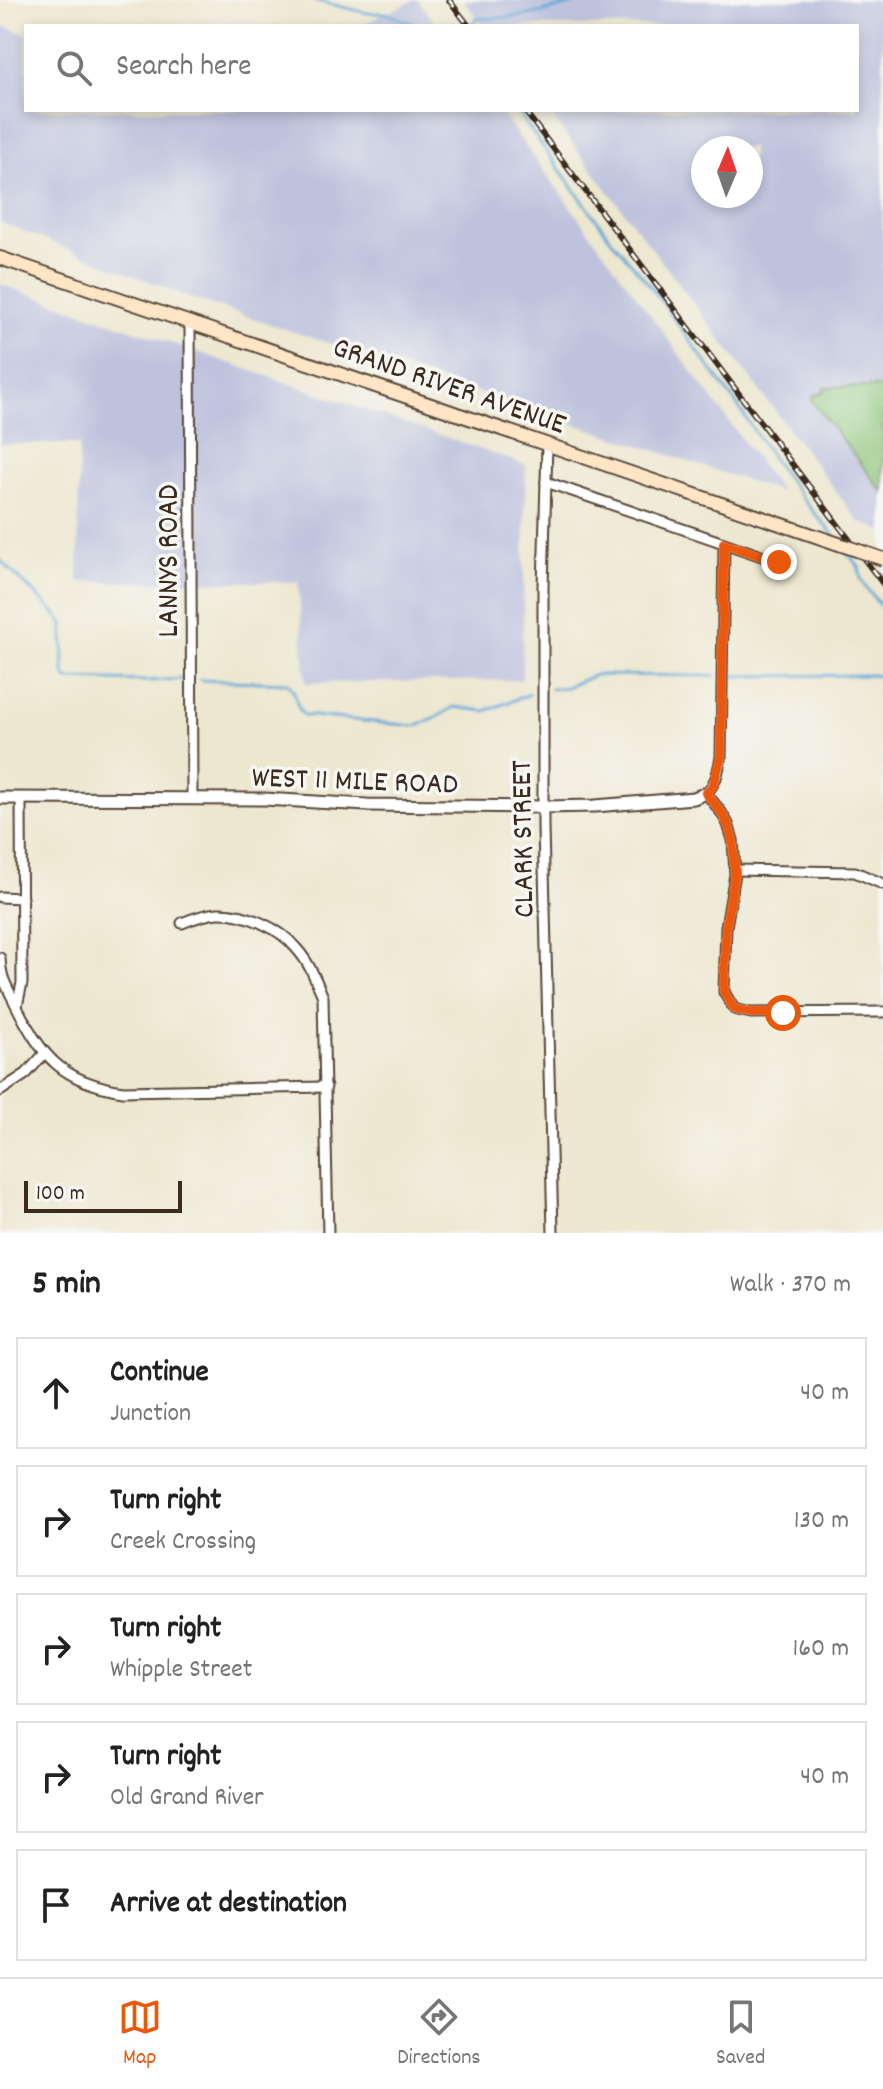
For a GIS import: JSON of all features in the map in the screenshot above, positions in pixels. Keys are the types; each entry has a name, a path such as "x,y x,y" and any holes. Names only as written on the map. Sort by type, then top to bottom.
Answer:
{"main road":[{"name":"GRAND RIVER AVENUE","path":"0,258 883,559"}],"street":[{"name":"LANNYS ROAD","path":"190,323 192,799"},
{"name":"CLARK STREET","path":"547,445 543,587 544,807 553,1233"},
{"path":"546,482 779,562"},
{"path":"724,543 721,757 713,786 706,793 728,824 733,840 735,870 726,927 726,999 734,1009 751,1013 883,1012"},
{"name":"WEST 11 MILE ROAD","path":"0,798 264,799 367,805 544,807 694,798 706,793"},
{"path":"17,1006 22,983 21,798"},
{"path":"735,870 855,872 883,884"},
{"path":"0,897 22,898"},
{"path":"182,923 203,915 222,913 248,918 295,945 307,962 323,997 328,1233"},
{"path":"0,958 1,975 29,1031 54,1062 92,1085 123,1091 326,1087"},
{"path":"0,1091 26,1074 45,1053"}],"shaded area":[{"path":"418,0 436,24 363,24"},
{"path":"464,0 883,0 883,531 859,522 549,112 859,112 859,24 482,24"},
{"path":"0,25 24,33 24,112 500,112 781,492 188,297 0,222"},
{"path":"0,284 526,465 522,680 306,683 298,582 78,582 79,444 0,444"}],"green space":[{"path":"824,387 883,387 883,492 812,401 813,396 824,391"}],"waterway":[{"path":"313,0 368,13 387,13 414,24"},
{"path":"471,24 477,19 531,14 583,0"},
{"path":"517,112 611,239 648,283 774,461 837,539"},
{"path":"846,551 859,567 866,588 883,609"},
{"path":"0,560 63,624 64,673 68,679 183,679"},
{"path":"551,689 566,687 595,675 715,676"},
{"path":"727,676 883,677"},
{"path":"200,680 287,683 304,715 414,726 454,707 485,711 530,694"}],"railway":[{"path":"449,0 467,24"},
{"path":"526,112 883,584"}],"route":[{"path":"779,562 724,543 721,757 718,775 706,793 728,824 735,859 726,927 726,999 734,1009 751,1013 783,1013"}]}
